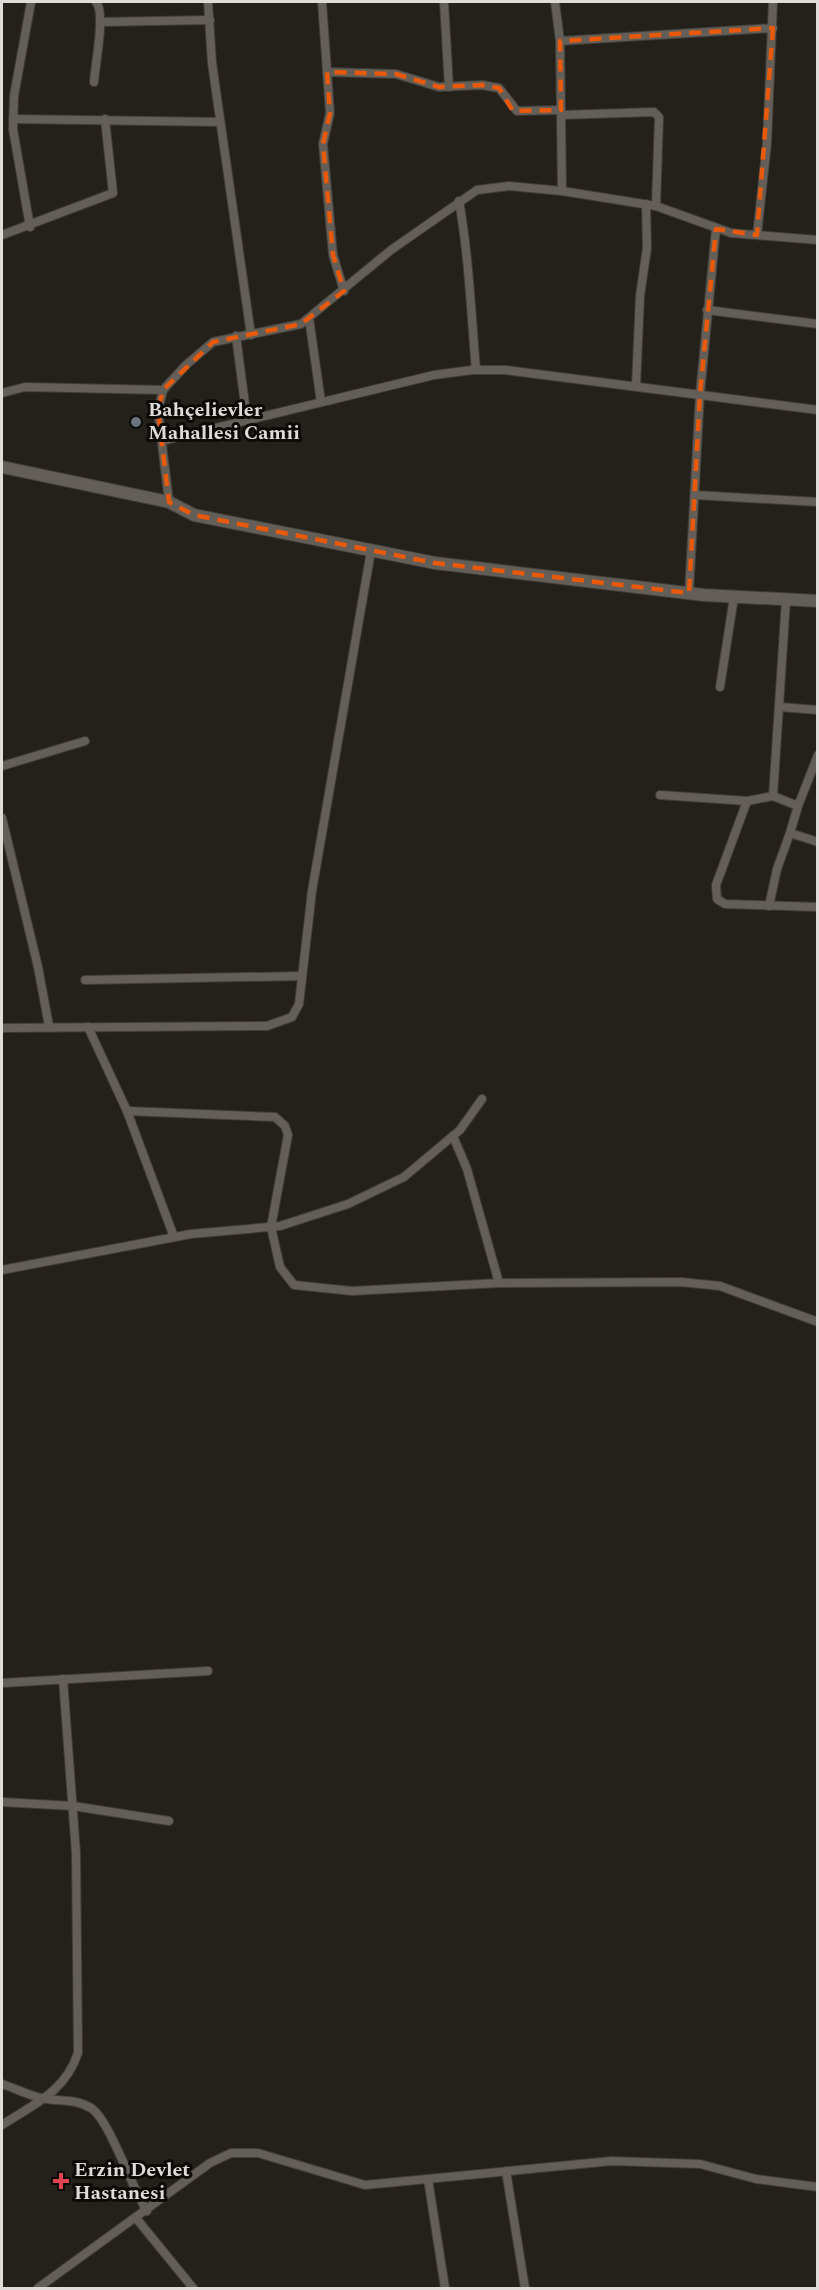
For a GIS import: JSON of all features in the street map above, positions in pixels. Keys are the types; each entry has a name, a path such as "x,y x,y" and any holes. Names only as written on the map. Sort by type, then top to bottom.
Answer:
{"street":[{"path":"30,226 17,161 13,119 14,96 31,2"},
{"path":"93,82 100,22 100,6 96,2"},
{"path":"208,2 220,122 251,335"},
{"path":"322,2 330,113 323,144 333,255 344,291"},
{"path":"444,2 449,87"},
{"path":"555,2 560,41 562,191"},
{"path":"757,235 767,143 773,2"},
{"path":"100,22 210,20"},
{"path":"560,41 772,28"},
{"path":"327,72 396,74 409,76 427,85 449,87 482,85 499,88 517,111 654,112 659,117 656,206"},
{"path":"13,119 105,118 220,122"},
{"path":"2,235 113,193 105,118"},
{"path":"169,502 158,411 163,390 186,364 213,342 301,324 344,291 391,250 477,190 509,186 562,191 656,206 716,229 818,240"},
{"path":"459,201 469,253 467,280 476,370"},
{"path":"636,386 640,296 647,248 646,204"},
{"path":"690,593 700,394 716,229"},
{"path":"707,310 818,324"},
{"path":"309,318 321,402"},
{"path":"236,336 247,420"},
{"path":"162,441 434,375 476,370 505,370 818,410"},
{"path":"2,393 25,387 163,390"},
{"path":"2,467 169,502 194,515 435,563 690,593 818,601"},
{"path":"695,495 818,502"},
{"path":"2,1028 267,1026 292,1017 299,1004 312,891 371,551"},
{"path":"720,687 734,597"},
{"path":"773,796 786,600"},
{"path":"780,707 818,710"},
{"path":"2,766 85,741"},
{"path":"769,906 777,869 818,755"},
{"path":"660,795 747,801 773,796 798,806"},
{"path":"747,801 716,885 717,898 725,904 818,907"},
{"path":"2,819 38,967 49,1026"},
{"path":"790,833 818,842"},
{"path":"85,980 302,976"},
{"path":"88,1027 127,1111 174,1237"},
{"path":"2,1270 174,1237 271,1227 348,1204 405,1177 453,1136 482,1099"},
{"path":"127,1111 275,1117 285,1126 288,1135 271,1227 280,1267 294,1285 352,1291 499,1282 681,1282 720,1286 818,1322"},
{"path":"453,1136 467,1169 499,1282"},
{"path":"2,1683 208,1671"},
{"path":"2,2125 62,2086 72,2073 78,2054 76,1853 63,1679"},
{"path":"2,1802 73,1806 169,1821"},
{"path":"2,2084 42,2098 69,2100 93,2109 147,2211"},
{"path":"38,2289 210,2163 231,2153 271,2156 365,2185 612,2161 700,2164 733,2171 756,2180 818,2187"},
{"path":"506,2171 525,2289"},
{"path":"428,2179 445,2289"},
{"path":"136,2218 193,2289"}],"highlighted area":[{"path":"773,28 757,235 716,229 700,394 689,593 435,563 194,515 169,502 158,411 163,390 213,342 301,324 344,291 333,255 323,144 330,113 327,72 396,74 439,87 482,85 499,88 513,111 561,110 560,41"}],"place":[{"name":"Bahçelievler Mahallesi Camii","path":"136,422"},
{"name":"Erzin Devlet Hastanesi","path":"61,2181"}]}
